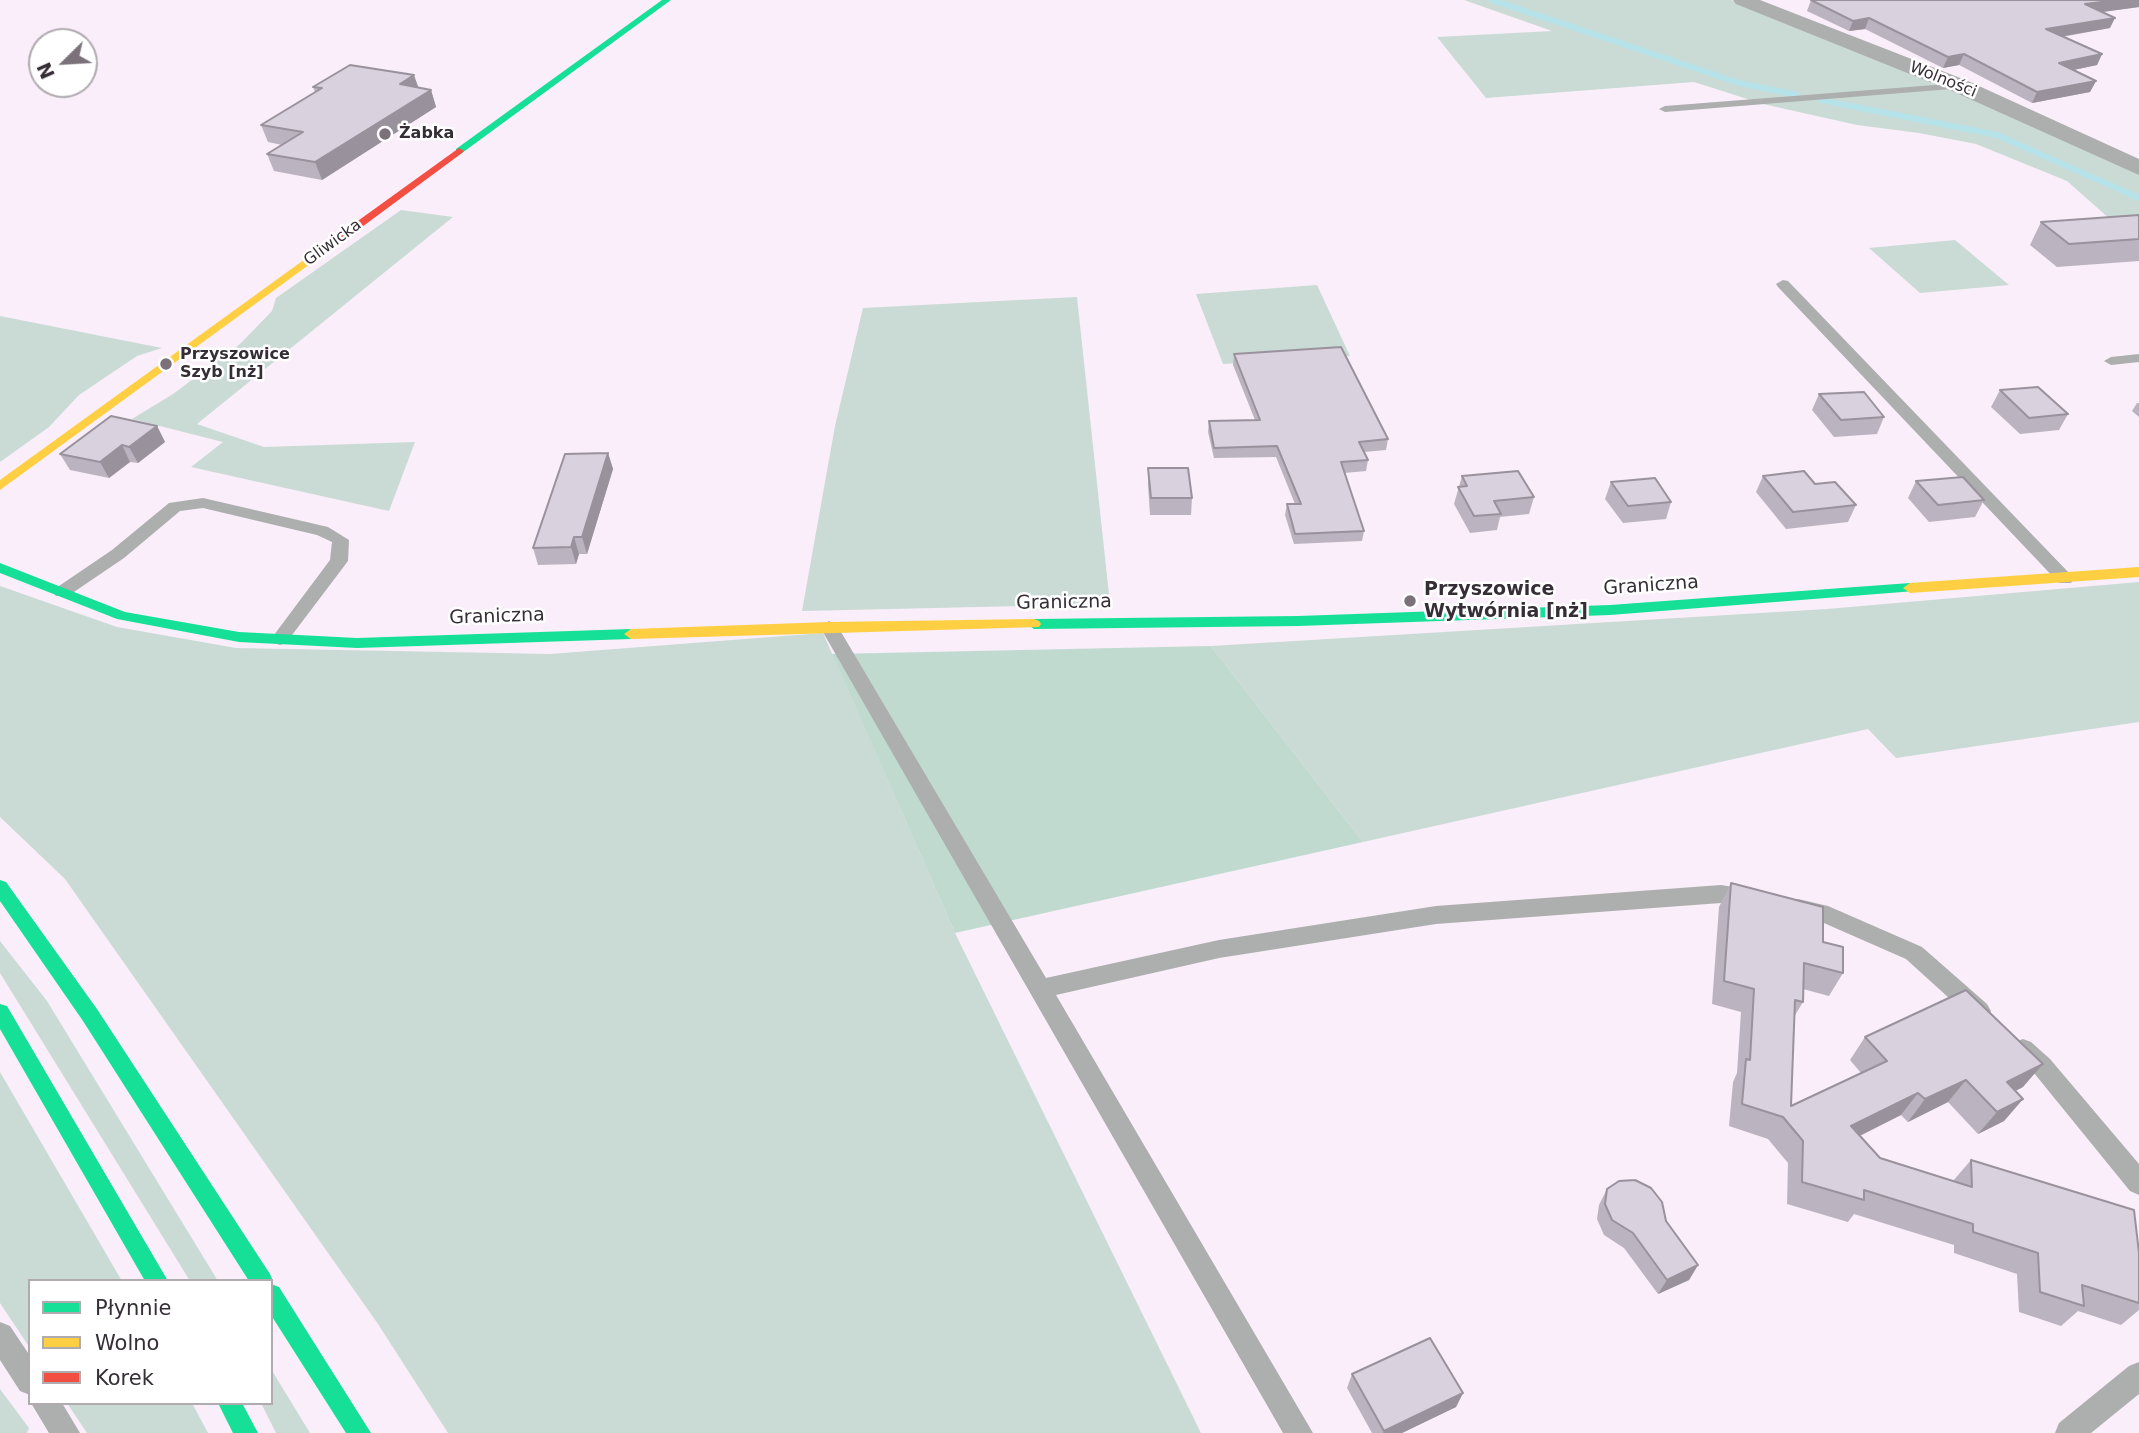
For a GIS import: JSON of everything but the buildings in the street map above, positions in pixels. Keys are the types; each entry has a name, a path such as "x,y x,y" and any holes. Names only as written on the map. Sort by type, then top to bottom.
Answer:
{"main road":[{"name":"Gliwicka","path":"0,486 667,0"},
{"name":"Graniczna","path":"0,568 122,615 240,637 357,643 829,627 1298,621 1610,610 2139,572"},
{"path":"0,887 90,1015 261,1279"},
{"path":"0,1012 156,1279"},
{"path":"273,1298 359,1433"},
{"path":"230,1405 246,1433"}],"street":[{"name":"Wolności","path":"1743,0 1960,86 2139,168"}],"lane":[{"path":"1665,109 1960,86"},
{"path":"1783,284 2065,579"},
{"path":"2111,361 2139,358"},
{"path":"62,592 118,554 176,507 203,503 322,531 341,540 339,561 280,639"},
{"path":"829,627 1299,1433"},
{"path":"1040,989 1219,949 1436,915 1721,894 1820,912 1914,953 2042,1066 2139,1183"},
{"path":"0,1336 28,1378"},
{"path":"2069,1433 2139,1376"},
{"path":"46,1405 66,1433"}],"shaded area":[{"path":"1464,0 1731,0 1923,76 2139,172 2139,227 2120,228 2067,181 1976,144 1857,125 1763,104 1694,82 1486,98 1437,37 1552,31"},
{"path":"401,210 453,217 197,424 264,447 415,442 389,511 191,467 223,442 132,419 173,394 240,344 272,311 276,298"},
{"path":"1955,240 2009,285 1920,293 1869,248"},
{"path":"1317,285 1350,356 1223,364 1196,294"},
{"path":"1077,297 1110,604 802,611 835,426 863,308"},
{"path":"0,316 162,348 137,356 79,395 49,427 0,462"},
{"path":"2139,582 2139,722 1896,758 1868,729 1363,842 1211,646 1827,609"},
{"path":"0,586 117,627 236,648 550,654 823,633 955,933 1201,1433 448,1433 378,1324 65,879 0,817"},
{"path":"0,941 47,1001 217,1279 189,1279 0,973"},
{"path":"0,1072 121,1279 28,1279 28,1345 0,1303"},
{"path":"273,1372 310,1433 276,1433 262,1405 273,1405"},
{"path":"0,1389 29,1428 27,1433 0,1433"},
{"path":"68,1405 193,1405 208,1433 87,1433"}],"green space":[{"path":"1211,646 1363,842 955,933 832,654"}],"waterway":[{"path":"1492,0 1739,83 1797,95"},
{"path":"1821,100 1997,135 2139,198"}],"traffic: fast":[{"path":"459,151 667,0"},
{"path":"0,568 122,616 239,637 357,643 631,634"},
{"path":"1034,624 1298,621 1610,610 1910,588"},
{"path":"0,887 90,1015 261,1279"},
{"path":"0,1012 156,1279"},
{"path":"273,1298 359,1433"},
{"path":"230,1405 246,1433"}],"traffic: slow":[{"path":"0,486 316,256"},
{"path":"1910,588 2139,572"},
{"path":"631,634 1034,624"}],"traffic: jam":[{"path":"316,256 459,151"}],"place":[{"name":"Żabka","path":"385,134"},
{"name":"Przyszowice Szyb [nż]","path":"166,364"},
{"name":"Przyszowice Wytwórnia [nż]","path":"1410,601"}]}
